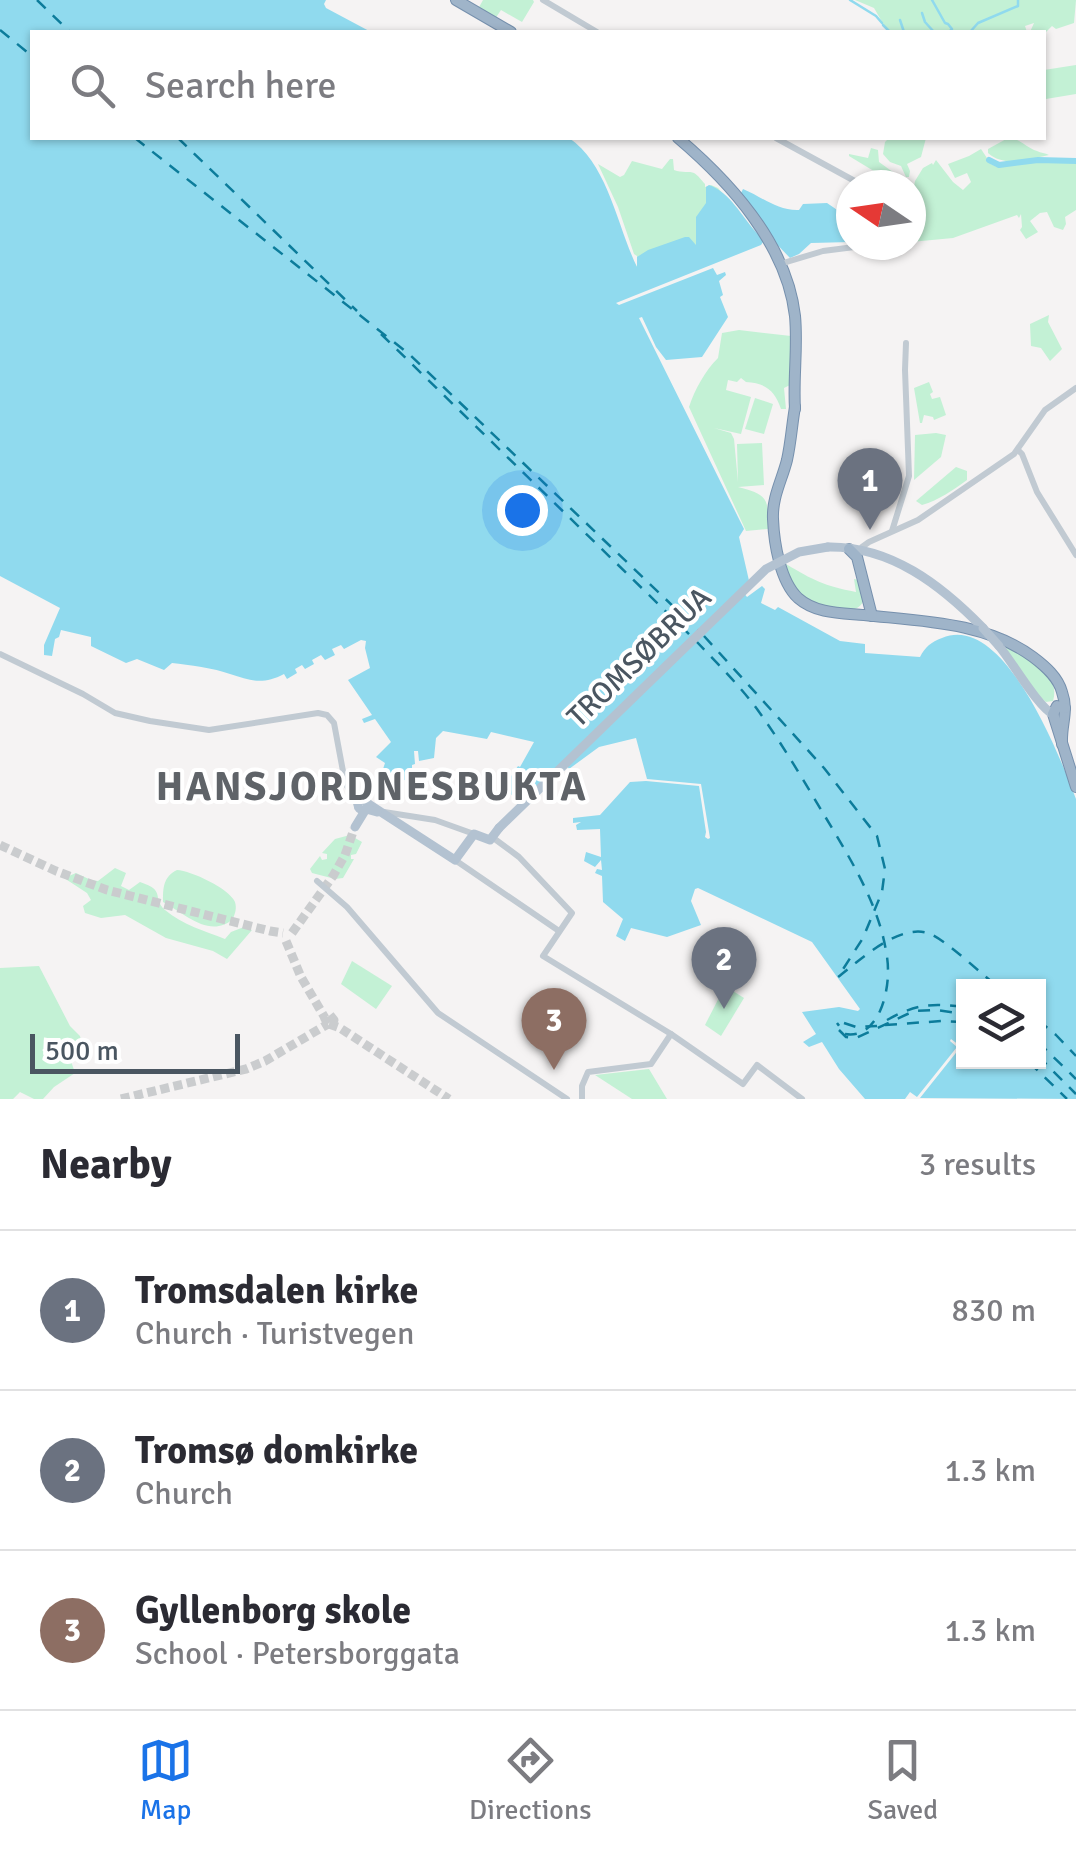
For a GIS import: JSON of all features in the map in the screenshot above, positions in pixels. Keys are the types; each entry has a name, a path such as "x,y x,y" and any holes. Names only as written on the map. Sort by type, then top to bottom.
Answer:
{"highway":[{"path":"456,0 508,30"},
{"path":"678,140 735,195 763,233 782,267 793,301 795,407 773,511 778,551 793,592 814,608 953,626 1002,639 1032,656 1052,674 1062,692 1062,744 1076,787"},
{"path":"849,550 867,592 872,616"},
{"path":"851,614 863,607 867,592"}],"main road":[{"path":"849,550 876,553 899,562 929,582 984,628 1037,699 1063,712"},
{"name":"TROMSØBRUA","path":"491,838 762,573 794,553 849,550"},
{"path":"355,828 363,805 382,812 455,860 475,834 491,838"}],"street":[{"path":"543,0 594,30"},
{"path":"780,140 836,171"},
{"path":"782,267 836,250"},
{"path":"892,532 909,476 906,343"},
{"path":"849,550 918,520 1018,450 1043,412 1076,388"},
{"path":"1018,450 1036,489 1076,555"},
{"path":"0,654 127,716 210,730 321,713 332,720 349,791 363,805"},
{"path":"382,812 436,820 475,834"},
{"path":"491,838 519,857 572,914 543,956 671,1034 743,1084 757,1065 802,1099"},
{"path":"455,860 559,931"},
{"path":"318,881 354,916 434,1010 567,1099"},
{"path":"582,1099 582,1082 589,1072 651,1064 671,1034"}],"green space":[{"path":"483,0 534,2 522,22 501,10 495,19 478,9"},
{"path":"855,0 1076,0 1074,23 1056,29 1052,26 1046,32 1031,30 1034,23 1025,26 1026,30 887,30 874,8"},
{"path":"1076,65 1076,94 1046,99 1046,70"},
{"path":"887,140 925,140 921,157 907,164 910,170 903,170 883,154"},
{"path":"1004,140 1016,140 1049,155 1009,161 995,158 988,149"},
{"path":"871,148 878,150 879,162 890,170 872,170 849,154 868,158"},
{"path":"981,149 997,167 1076,161 1076,210 1065,217 1063,230 1054,227 1047,212 1040,213 1030,221 1038,232 1026,239 1020,230 1021,214 1019,218 1017,215 953,238 926,241 926,170 922,170 936,160 963,190 971,182 967,173 955,178 948,164"},
{"path":"673,159 674,170 694,173 705,187 718,188 755,232 637,267 637,256 598,164 620,177 632,161 662,169"},
{"path":"1049,315 1048,322 1062,349 1050,361 1041,348 1031,346 1030,324"},
{"path":"739,330 791,336 793,348 792,384 784,388 786,409 781,409 776,397 764,386 741,378 737,382 728,380 726,390 751,397 741,434 714,428 731,433 734,439 738,482 737,444 762,443 764,485 738,487 760,495 767,503 768,529 746,531 689,407 718,358 722,333"},
{"path":"929,382 932,399 940,397 946,415 934,420 924,415 920,423 914,388"},
{"path":"755,398 773,404 764,434 745,429"},
{"path":"915,435 946,435 941,457 914,480"},
{"path":"956,467 967,471 967,480 928,503 916,501"},
{"path":"786,564 819,582 845,590 856,592 854,579 859,580 862,604 839,610 806,600 793,584"},
{"path":"1000,641 1046,672 1052,681 1053,701 1046,702 1039,696"},
{"path":"350,835 362,842 356,854 351,855 354,859 343,878 312,873 310,869 320,856 327,859 327,854 322,853 335,839"},
{"path":"115,868 126,873 121,886 129,890 140,882 148,885 156,891 165,910 194,927 225,939 244,927 252,930 227,959 213,951 166,938 125,915 101,918 85,913 83,906 91,900 87,893 64,878 76,873 98,881"},
{"path":"177,870 225,891 235,902 233,919 224,925 207,926 163,902 166,880"},
{"path":"352,961 392,986 376,1009 341,984"},
{"path":"39,966 70,1026 80,1036 83,1048 71,1061 75,1073 43,1099 20,1092 13,1099 0,1099 0,968"},
{"path":"725,986 744,998 721,1036 705,1025"},
{"path":"649,1069 667,1099 632,1099 595,1075"}],"water":[{"path":"0,0 326,0 326,8 367,30 30,30 30,140 571,140 602,179 637,267 637,257 648,250 685,237 696,245 696,217 706,203 709,185 729,199 757,233 740,195 743,189 784,208 799,210 803,204 827,203 836,209 836,242 811,243 790,258 768,235 761,245 616,303 713,268 717,275 725,272 719,281 723,295 720,297 728,317 702,357 666,360 642,317 639,318 744,529 739,537 750,585 743,592 747,597 762,586 765,589 761,603 775,610 778,607 840,641 865,644 865,653 920,657 942,638 965,635 987,646 1007,666 1043,722 1076,799 1076,1099 920,1098 956,1053 956,1069 1046,1069 1046,979 956,979 956,1043 950,1041 956,1048 917,1097 910,1092 905,1099 865,1099 822,1042 809,1047 803,1042 816,1034 802,1012 839,1007 860,1009 812,942 698,888 691,901 701,925 667,937 631,928 625,941 616,936 623,919 603,902 602,876 595,873 602,870 601,860 595,867 584,861 586,852 601,857 600,829 577,830 576,825 581,822 573,823 573,818 600,815 630,782 699,786 705,837 710,838 701,784 647,779 636,738 599,747 569,769 567,766 524,805 503,788 534,742 491,732 487,739 443,731 436,738 434,758 419,761 418,751 414,751 412,776 401,782 383,769 385,763 376,757 391,742 375,719 364,723 362,719 372,715 348,680 370,668 366,641 332,649 335,655 325,660 321,655 305,669 302,665 295,669 297,673 287,679 284,674 263,681 251,680 172,663 164,670 137,659 126,663 91,646 91,637 61,630 52,656 44,655 44,645 60,608 0,576"}],"waterway":[{"path":"850,0 882,23"},
{"path":"932,0 951,30"},
{"path":"972,30 978,23 1018,6 1018,0"},
{"path":"922,13 932,30"},
{"path":"900,20 903,30"},
{"path":"883,25 888,30"},
{"path":"989,160 999,165 1076,161"}],"ferry route":[{"path":"37,0 68,30"},
{"path":"0,30 30,54"},
{"path":"138,140 409,354 698,630"},
{"path":"180,140 357,311"},
{"path":"381,334 690,635"},
{"path":"704,636 824,768 877,836 885,869 882,892 863,938 838,977 892,938 916,932 928,933 944,942 989,979"},
{"path":"696,641 743,691 774,734 852,862 876,915 888,966 883,1004 862,1032 845,1034 837,1023"},
{"path":"887,1020 924,1006 956,1006"},
{"path":"839,1030 846,1037 856,1038 914,1011 956,1013"},
{"path":"885,1025 956,1022"},
{"path":"844,1023 877,1026"},
{"path":"1046,1027 1076,1056"},
{"path":"1046,1050 1076,1079"},
{"path":"1046,1064 1076,1094"},
{"path":"1036,1069 1067,1099"}],"tunnel":[{"path":"292,933 333,876 354,829"},
{"path":"0,845 107,890 283,933"},
{"path":"286,941 325,1018"},
{"path":"330,1015 334,1020 329,1024 325,1019 330,1015"},
{"path":"121,1099 246,1069 328,1024"},
{"path":"329,1024 449,1099"}],"place":[{"name":"Tromsdalen kirke","path":"870,530"},
{"name":"Tromsø domkirke","path":"724,1009"},
{"name":"Gyllenborg skole","path":"554,1070"}],"district":[{"name":"HANSJORDNESBUKTA","path":"372,786"}]}
